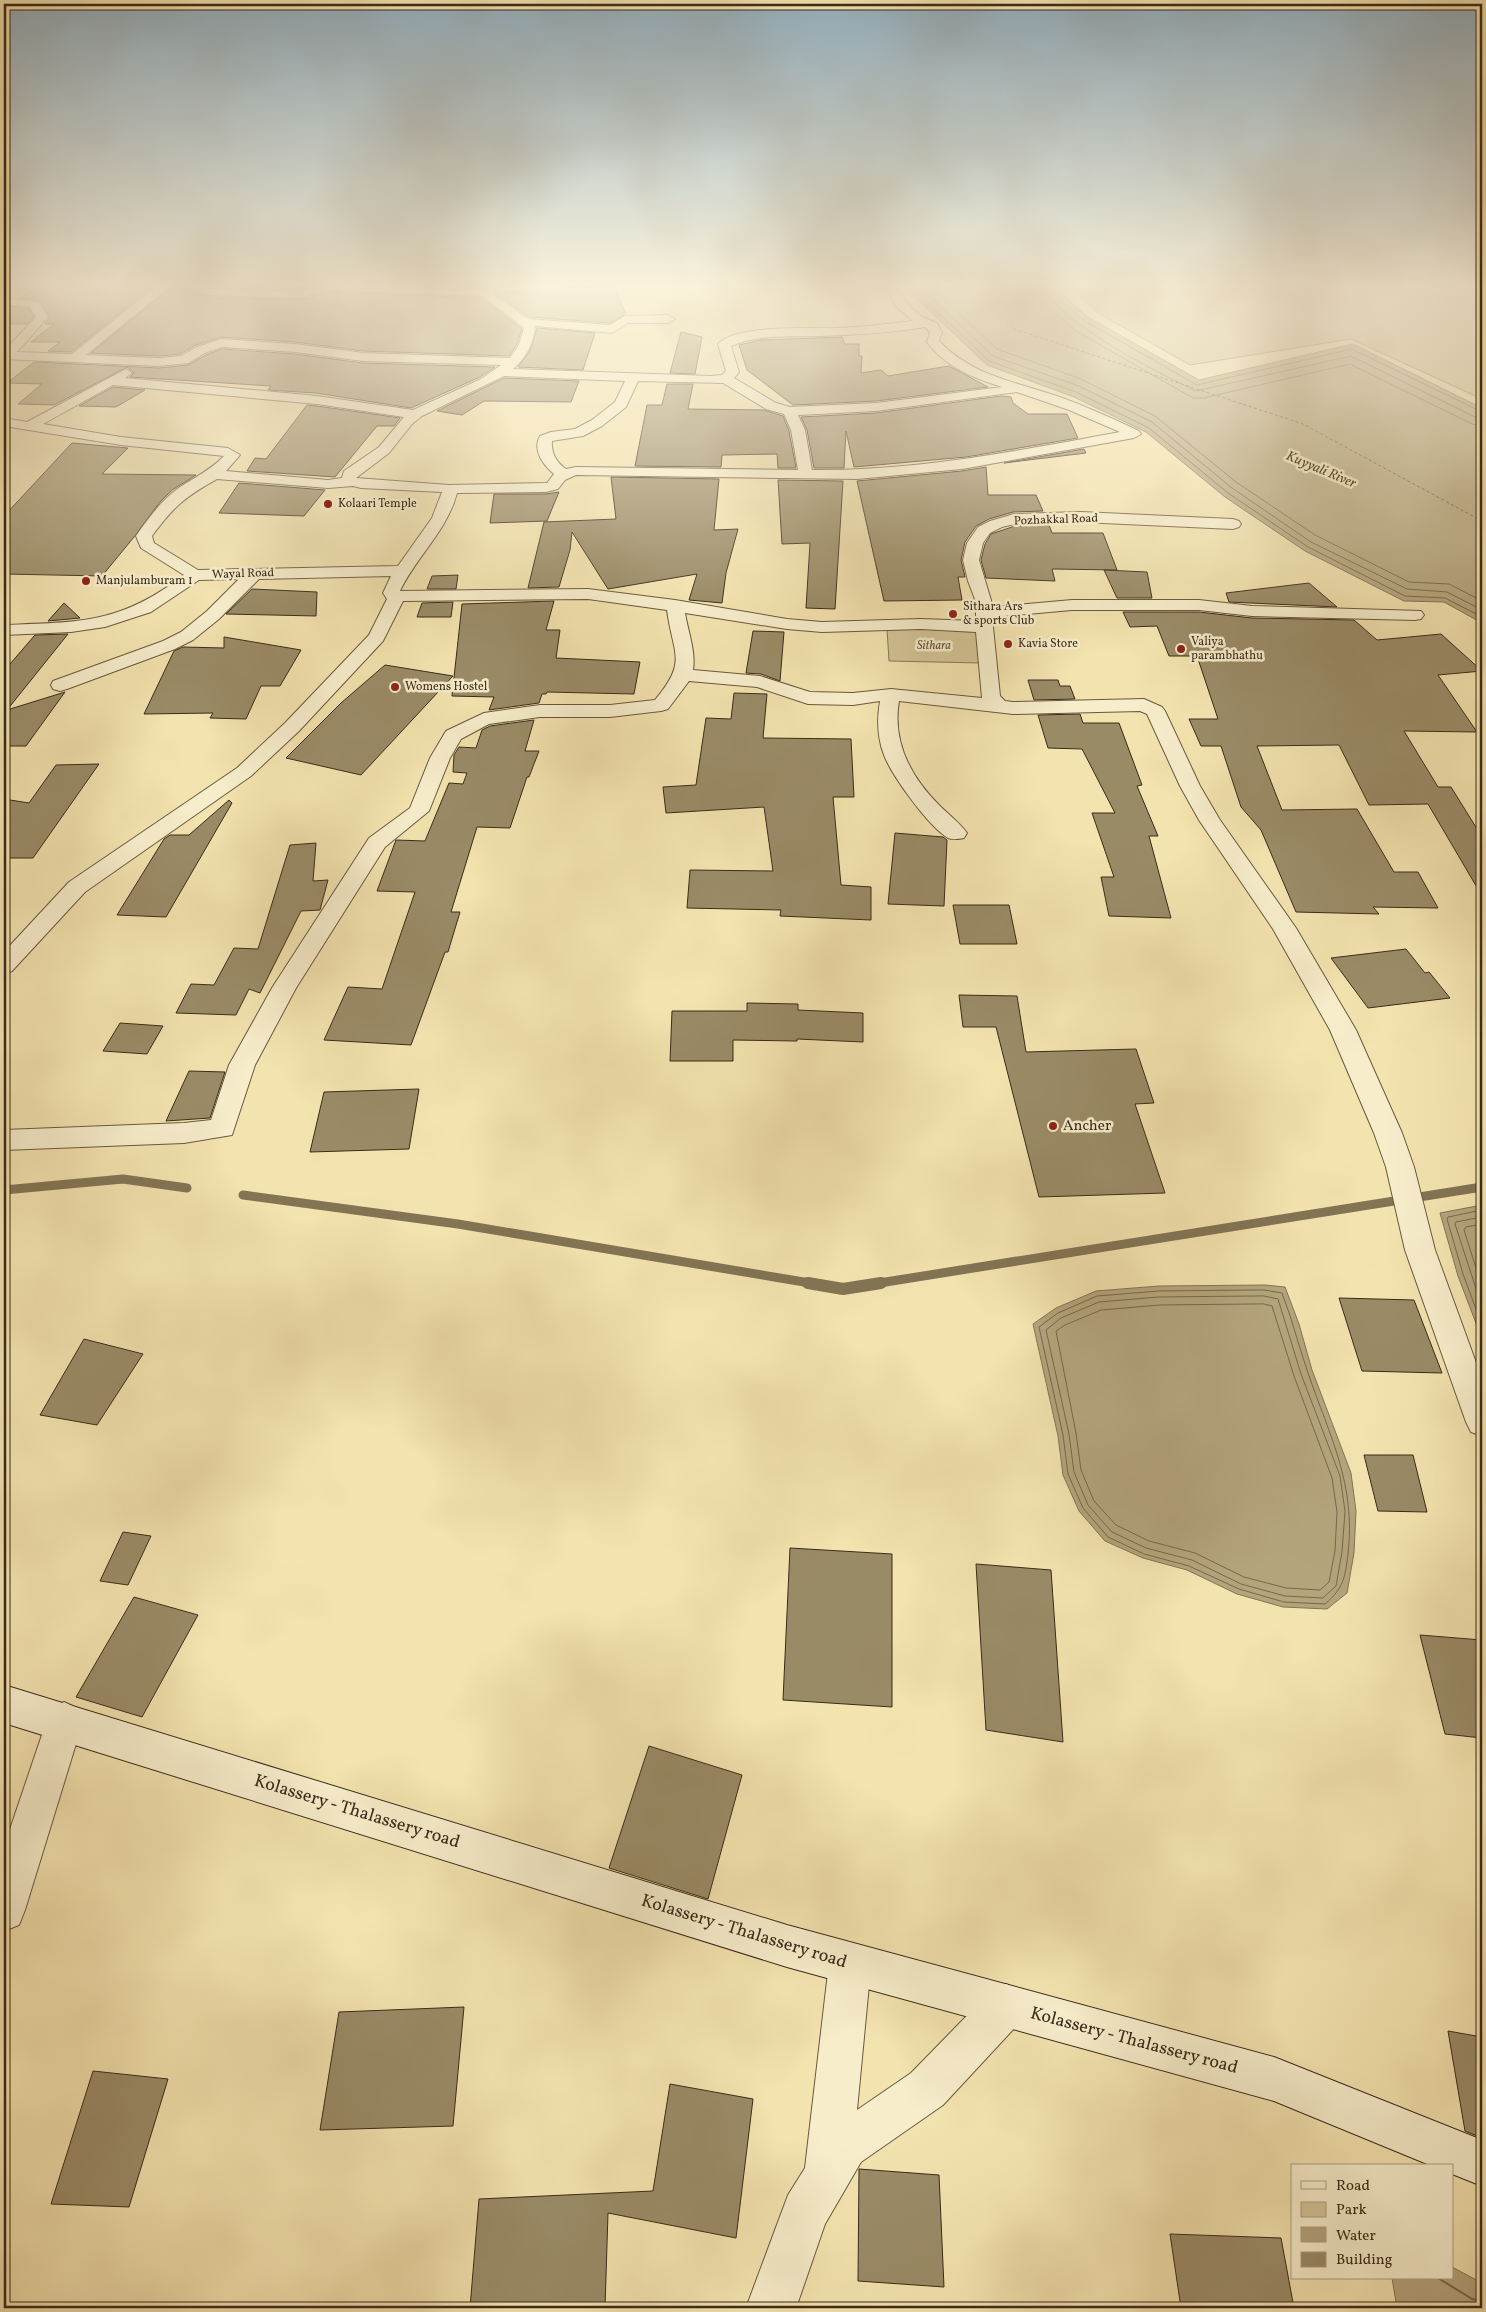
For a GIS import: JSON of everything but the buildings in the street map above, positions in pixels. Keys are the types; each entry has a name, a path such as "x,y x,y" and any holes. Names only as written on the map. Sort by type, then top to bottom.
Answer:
{"street":[{"path":"29,426 95,390"},
{"path":"207,390 317,400 415,414"},
{"path":"351,482 349,474 384,450 415,414 462,390"},
{"path":"563,473 553,466 545,452 543,445 545,439 552,436 578,433 596,424 621,404 628,390"},
{"path":"743,390 771,406 790,411 876,407 1016,390"},
{"path":"214,474 328,484 351,482 370,485 449,489 546,488 553,486 558,476 563,473 576,471 857,475 962,465 1134,434 1104,419 1025,390"},
{"path":"790,411 798,430 806,475"},
{"path":"4,422 121,441 228,452 234,455 214,474 184,491 162,512 144,536 146,545 195,575"},
{"path":"449,489 446,502 429,536 396,580 391,592 397,596 588,594 675,605 787,624 822,627 984,620 1072,605 1199,604 1262,612 1414,615"},
{"name":"Pozhakkal Road","path":"999,705 991,698 984,620 985,602 976,581 971,560 975,543 984,530 996,524 1014,520 1081,517 1233,524"},
{"name":"Wayal Road","path":"4,630 83,626 136,613 169,595 195,575 404,571"},
{"path":"60,685 169,645 187,636 213,614 255,573"},
{"path":"4,966 77,887 244,772 292,727 377,637 397,596"},
{"path":"4,1140 184,1133 222,1128 242,1065 284,988 377,843 419,811 440,758 453,735 484,719 540,711 610,711 661,705 677,686 683,675 686,656 679,633 675,605"},
{"path":"683,675 760,682 808,698 853,699 891,695 1013,708 1144,705 1155,711 1190,786 1210,820 1284,928 1343,1030 1388,1133 1400,1167 1420,1250 1482,1422"},
{"path":"891,695 887,710 890,740 896,760 915,793 956,833"},
{"name":"Kolassery - Thalassery road","path":"4,1704 850,1964 1274,2079 1482,2164"},
{"path":"4,1910 64,1721"},
{"path":"828,2172 850,1964"},
{"path":"771,2308 805,2212 845,2146 927,2089 1006,2006"}],"green space":[{"path":"1462,390 1482,390 1482,399"},
{"name":"Sithara","path":"887,629 976,630 982,663 889,661"}],"water":[{"name":"Kuyyali River","path":"1055,390 1446,390 1482,408 1482,623 1444,602 1404,601 1305,551 1225,497 1146,432 1074,397"},
{"path":"1482,1205 1482,1339 1458,1276 1440,1213"},
{"path":"1265,1285 1285,1287 1299,1324 1312,1370 1351,1473 1356,1511 1354,1553 1347,1593 1327,1609 1283,1607 1237,1594 1187,1570 1143,1558 1105,1541 1079,1511 1063,1475 1058,1436 1033,1324 1056,1308 1096,1291 1159,1286"},
{"path":"1454,2268 1482,2283 1482,2308 1397,2308 1392,2280 1454,2280"}],"waterway":[{"path":"4,1190 123,1179 187,1188"},
{"path":"873,1284 1482,1187"},
{"path":"243,1195 458,1224 816,1284"},
{"path":"808,1283 843,1289 881,1283"}],"ferry route":[{"path":"1199,390 1303,424 1482,521"}],"place":[{"name":"Kolaari Temple","path":"328,504"},
{"name":"Manjulamburam 1","path":"86,581"},
{"name":"Sithara Ars & sports Club","path":"953,614"},
{"name":"Kavia Store","path":"1008,644"},
{"name":"Valiya parambhathu","path":"1181,649"},
{"name":"Womens Hostel","path":"395,687"},
{"name":"Ancher","path":"1053,1126"}]}
